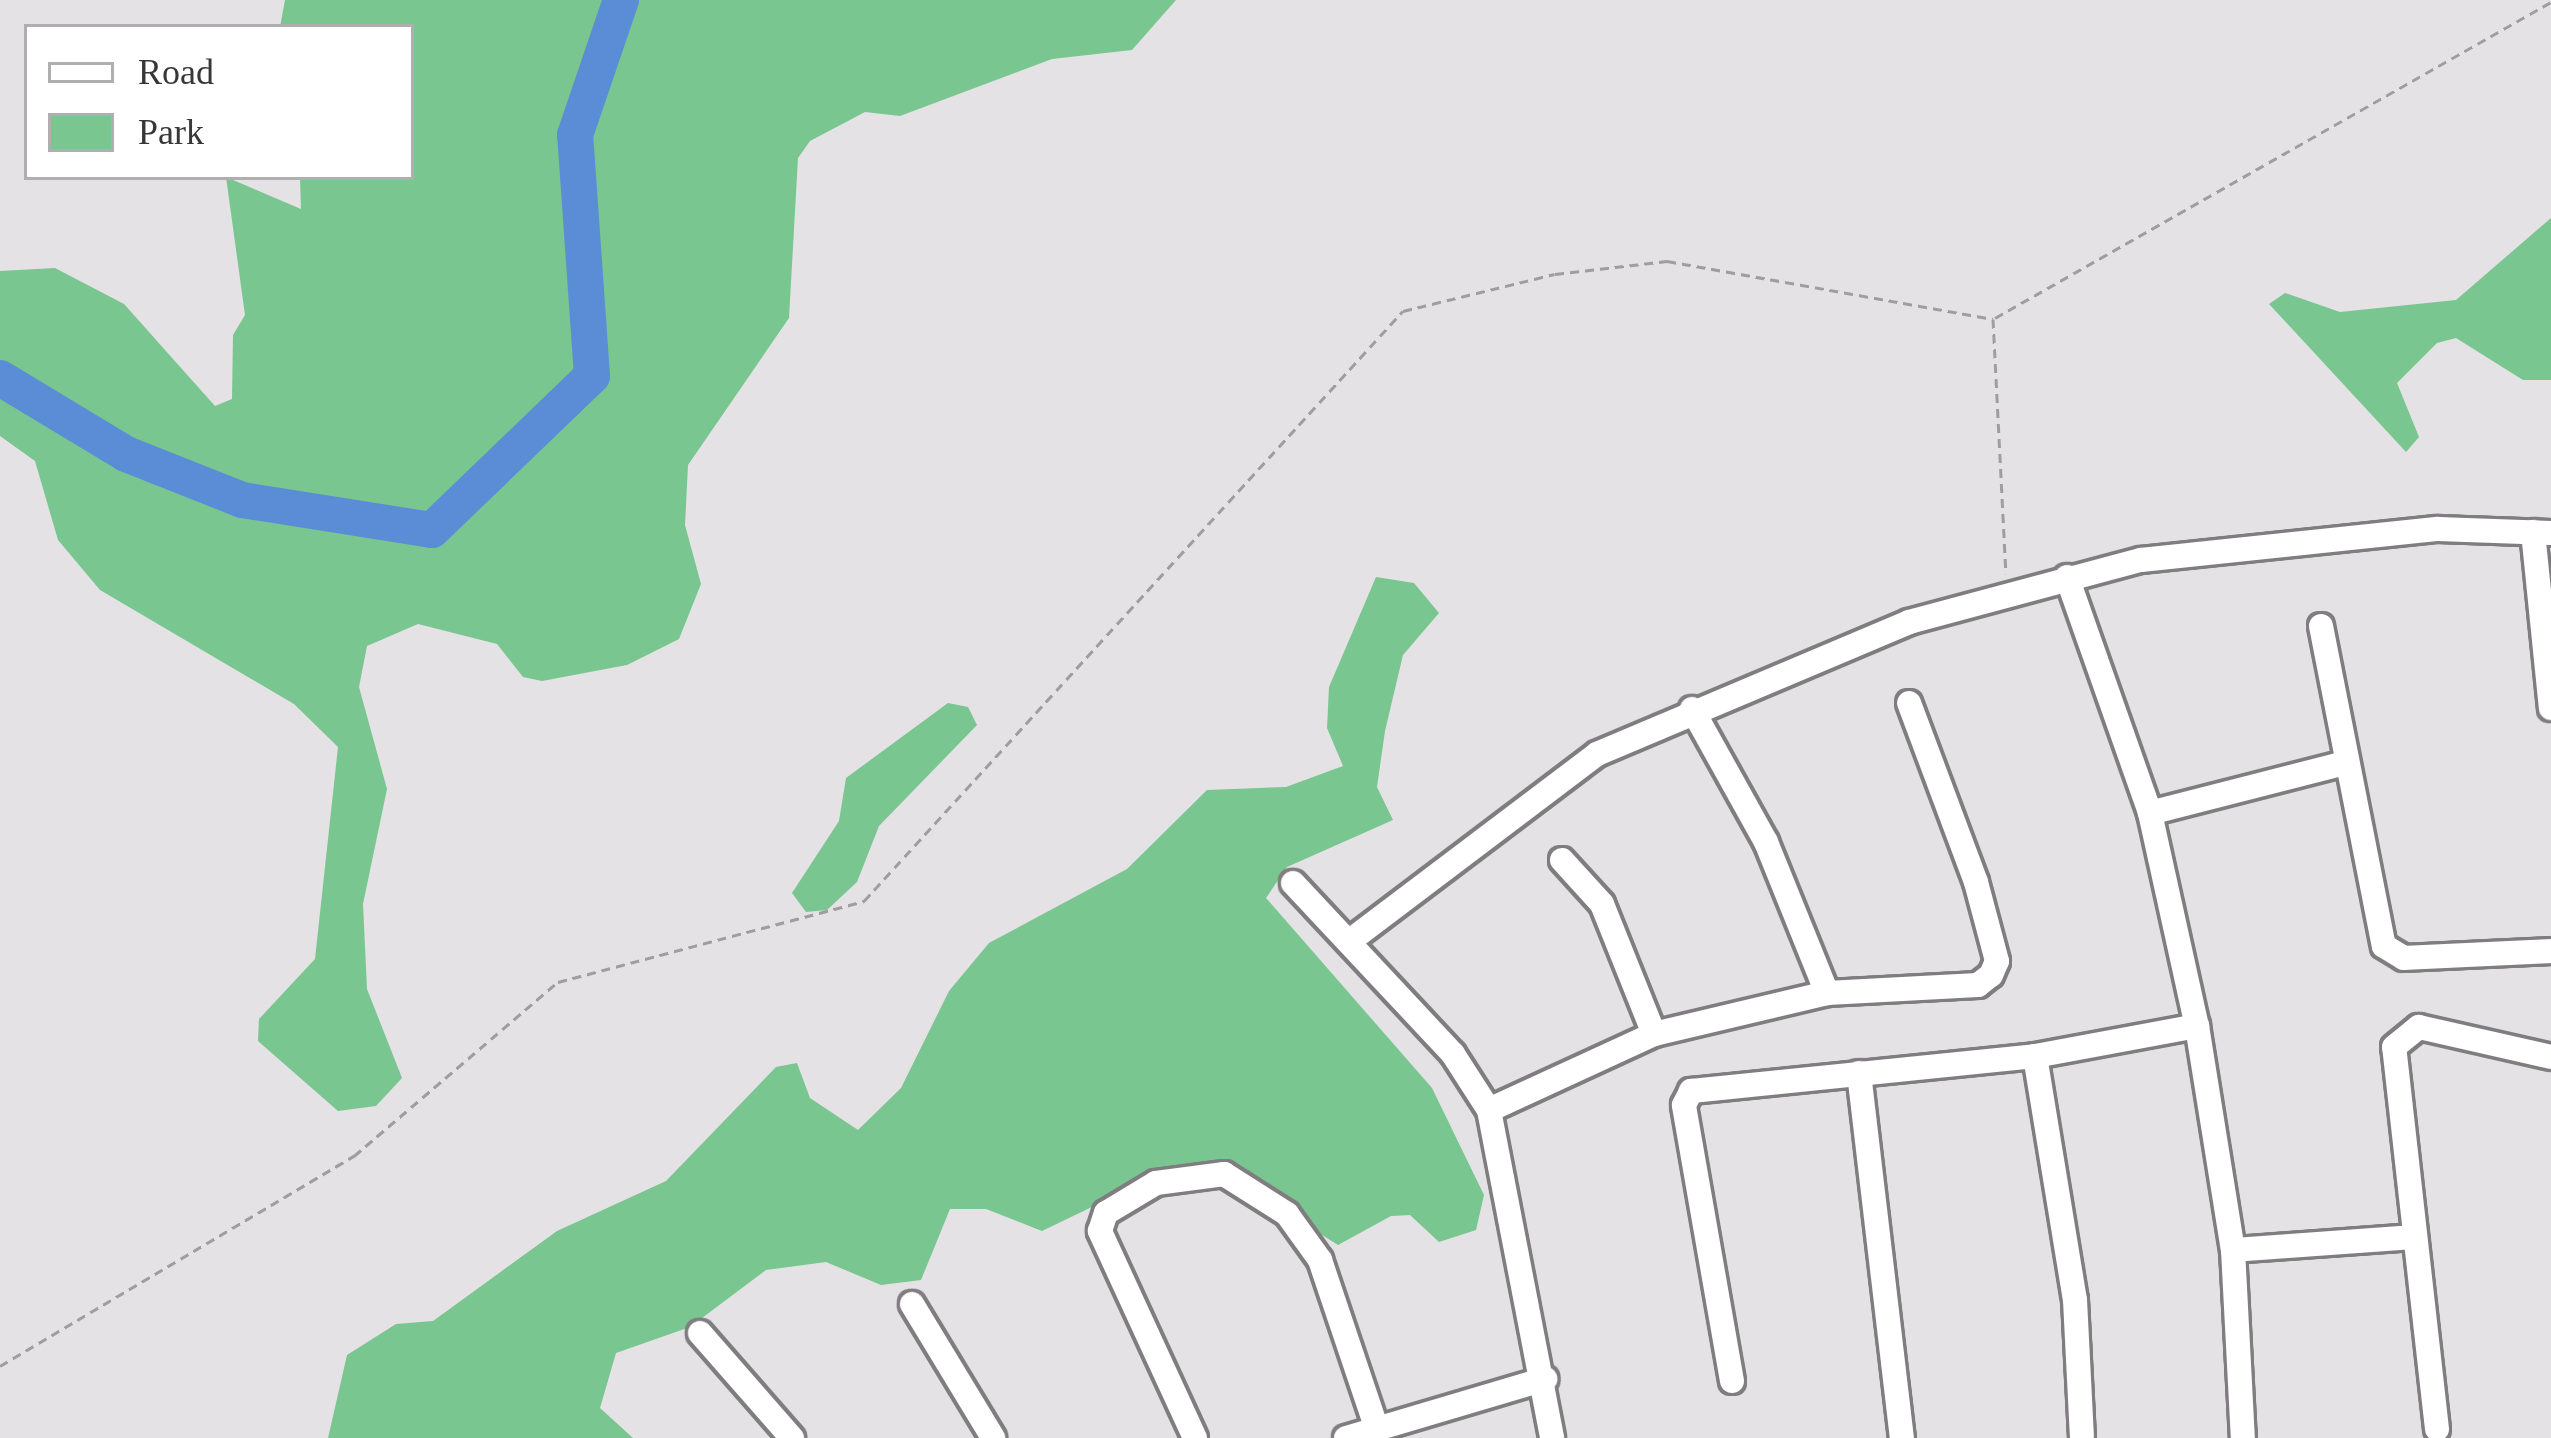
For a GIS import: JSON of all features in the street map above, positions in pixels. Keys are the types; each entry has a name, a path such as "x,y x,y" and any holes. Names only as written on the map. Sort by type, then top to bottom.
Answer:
{"street":[{"path":"1351,940 1598,754 1691,709 2066,577 2438,529 2542,532 2551,708"},
{"path":"2066,577 2150,813 2197,1026 2233,1250 2243,1438"},
{"path":"2321,626 2345,763 2392,955 2551,951"},
{"path":"1489,1110 1654,1034 1827,993 1978,985 1997,961 1909,703"},
{"path":"1691,709 1766,842 1827,993"},
{"path":"2150,813 2345,763"},
{"path":"1562,860 1602,904 1654,1034"},
{"path":"1293,883 1351,940 1489,1110 1545,1379 1552,1438"},
{"path":"1732,1381 1684,1106 1702,1083 2035,1056 2197,1026"},
{"path":"2437,1429 2394,1048 2404,1030 2551,1057"},
{"path":"2035,1056 2075,1300 2082,1436"},
{"path":"1858,1073 1902,1438"},
{"path":"1195,1438 1100,1231 1106,1213 1156,1184 1224,1174 1287,1214 1320,1260 1377,1429"},
{"path":"2233,1250 2413,1237"},
{"path":"912,1304 993,1438"},
{"path":"700,1334 792,1438"},
{"path":"1346,1438 1545,1379"}],"path":[{"path":"0,1366 354,1156 558,982 864,901 1402,311 1555,274 1667,261 1993,319 2551,2"},
{"path":"1993,319 2007,594"}],"green space":[{"path":"285,0 1176,0 1132,50 1052,59 900,116 865,112 810,141 798,158 789,318 688,465 685,525 701,584 679,639 627,665 542,681 523,677 497,644 418,624 367,646 359,687 387,789 363,904 367,989 402,1078 376,1106 338,1111 258,1041 259,1019 315,959 338,747 294,704 100,590 58,540 35,461 0,436 0,271 55,268 124,304 215,406 232,399 233,335 245,315 226,180 301,209 300,180 414,180 414,24 281,24"},
{"path":"2551,218 2551,380 2523,380 2456,338 2437,343 2397,383 2419,437 2406,452 2269,304 2285,293 2340,312 2456,300"},
{"path":"1376,577 1414,583 1439,613 1403,655 1385,731 1377,787 1393,820 1287,867 1266,898 1432,1088 1484,1195 1476,1230 1439,1242 1410,1215 1391,1216 1338,1245 1226,1174 1150,1179 1042,1231 986,1209 950,1209 921,1280 881,1285 826,1262 766,1270 690,1327 616,1353 600,1408 633,1438 328,1438 347,1355 396,1324 433,1321 557,1231 666,1181 776,1067 797,1063 810,1098 858,1130 901,1088 949,991 989,943 1127,869 1207,790 1286,787 1343,766 1327,728 1329,687"},
{"path":"948,703 968,707 977,725 879,826 857,882 827,910 806,912 792,893 839,821 846,778"}],"waterway":[{"path":"0,378 126,454 242,500 432,530 592,376 575,135 621,0"}]}
